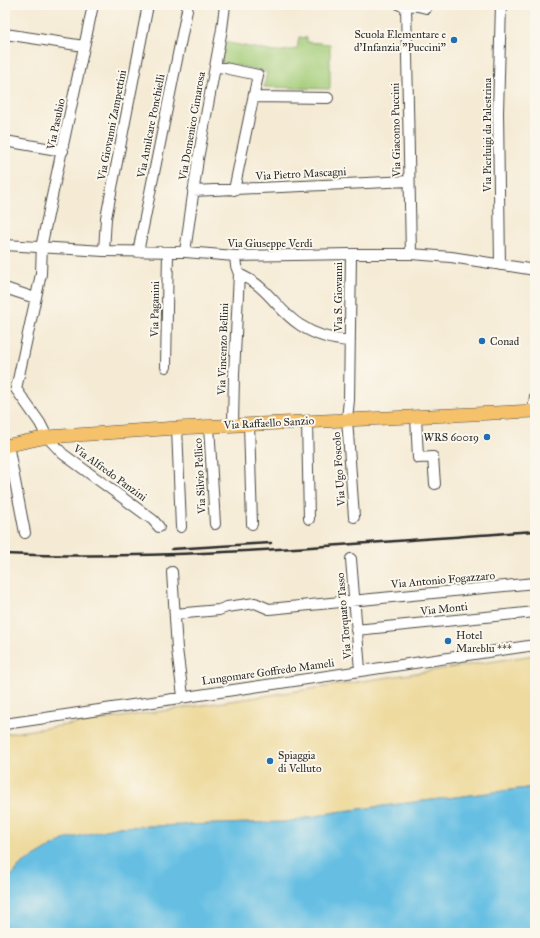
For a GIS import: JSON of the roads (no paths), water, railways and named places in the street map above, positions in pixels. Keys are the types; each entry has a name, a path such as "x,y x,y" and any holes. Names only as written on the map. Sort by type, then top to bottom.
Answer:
{"main road":[{"name":"Via Raffaello Sanzio","path":"6,444 47,437 177,428 534,411"}],"street":[{"name":"Via Pasubio","path":"16,389 41,274 42,248 93,5"},
{"name":"Via Giovanni Zampettini","path":"104,251 106,218 148,5"},
{"name":"Via Amilcare Ponchielli","path":"138,252 188,5"},
{"name":"Via Domenico Cimarosa","path":"185,252 198,159 225,5"},
{"path":"400,5 426,8"},
{"name":"Via Giacomo Puccini","path":"406,5 411,254"},
{"name":"Via Pierluigi da Palestrina","path":"500,265 498,112 501,5"},
{"path":"5,34 84,46"},
{"path":"215,66 258,75 234,190"},
{"path":"254,97 328,98"},
{"path":"5,141 63,151"},
{"name":"Via Pietro Mascagni","path":"193,192 409,181"},
{"name":"Via Giuseppe Verdi","path":"5,245 104,251 185,252 235,256 411,254 451,257 535,270"},
{"name":"Via Paganini","path":"166,367 168,252"},
{"name":"Via S. Giovanni","path":"347,419 349,400 351,254"},
{"name":"Via Vincenzo Bellini","path":"233,425 238,274 235,256"},
{"name":"Via S. Giovanni","path":"238,274 260,286 285,313 300,326 336,340 350,341"},
{"path":"5,288 36,298"},
{"name":"Via Alfredo Panzini","path":"16,389 40,423 47,437 63,454 153,520 159,527"},
{"path":"534,411 535,396"},
{"path":"416,416 418,458 433,457 435,484"},
{"name":"Via Ugo Foscolo","path":"347,419 354,517"},
{"path":"307,421 309,519"},
{"path":"249,424 252,524"},
{"name":"Via Silvio Pellico","path":"209,426 215,524"},
{"path":"177,428 181,527"},
{"path":"6,444 26,533"},
{"name":"Via Torquato Tasso","path":"351,559 360,670"},
{"path":"172,572 178,665 184,696"},
{"name":"Via Antonio Fogazzaro","path":"175,614 219,610 227,607 255,603 269,609 535,583"},
{"name":"Via Monti","path":"356,630 535,612"},
{"name":"Lungomare Goffredo Mameli","path":"5,724 184,696 535,645"}],"water":[{"path":"535,787 535,933 5,933 5,883 22,864 63,840 118,827 286,822 336,812"}],"railway":[{"path":"5,554 71,556 204,553 270,550 535,531"},
{"path":"172,549 271,543"}],"place":[{"name":"Scuola Elementare e d'Infanzia \"Puccini\"","path":"454,40"},
{"name":"Conad","path":"482,341"},
{"name":"WRS 60019","path":"487,437"},
{"name":"Hotel Mareblu ***","path":"448,641"},
{"name":"Spiaggia di Velluto","path":"270,761"}]}
